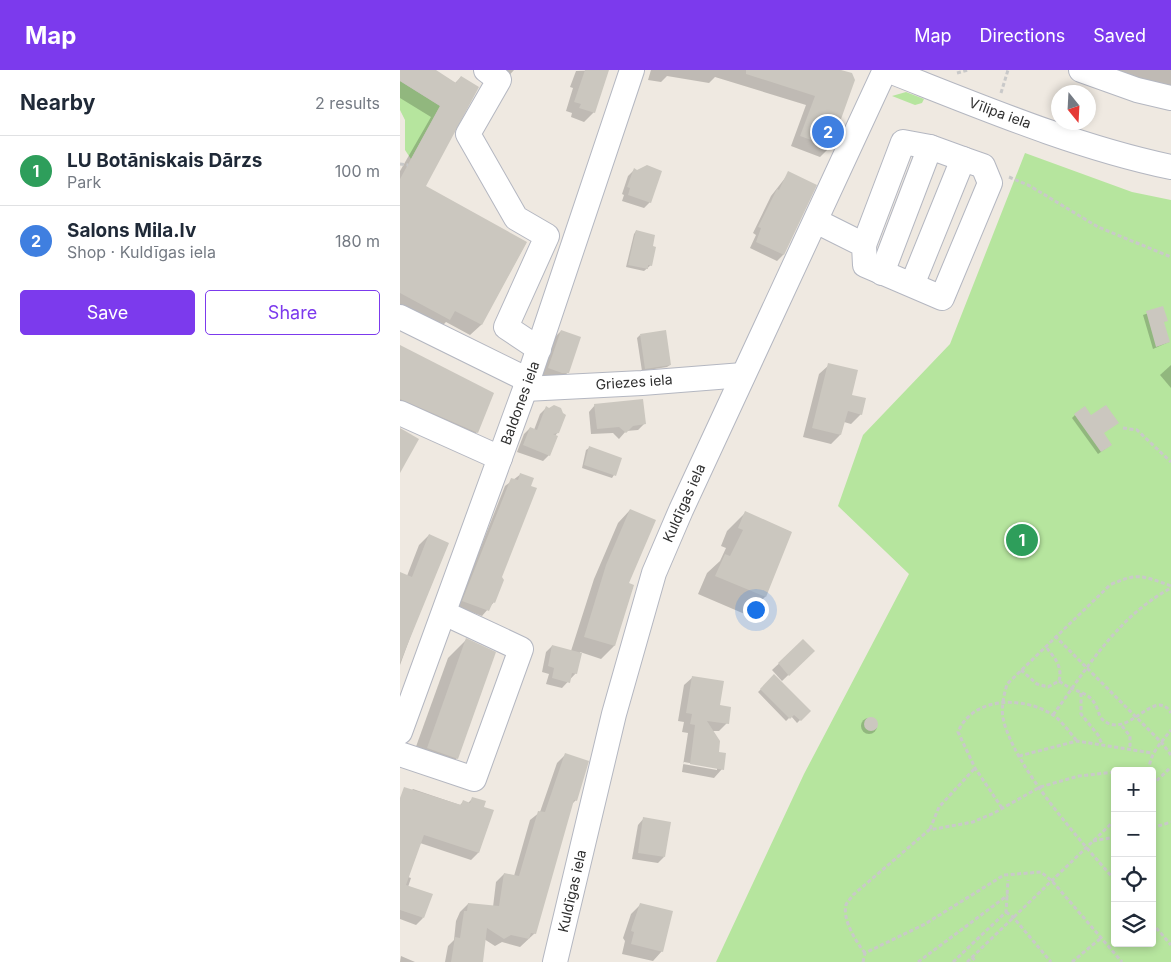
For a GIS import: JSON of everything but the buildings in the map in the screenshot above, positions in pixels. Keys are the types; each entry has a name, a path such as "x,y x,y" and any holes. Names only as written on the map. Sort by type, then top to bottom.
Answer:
{"street":[{"path":"486,70 499,80 468,134 516,218 547,236 506,326 539,349"},
{"name":"Baldones iela","path":"400,732 527,385 632,70"},
{"name":"Vīlipa iela","path":"886,70 1072,138 1144,162 1171,168"},
{"name":"Kuldīgas iela","path":"555,962 614,714 654,573 743,375 886,70"},
{"path":"1081,70 1137,90 1171,98"},
{"path":"903,142 930,147 963,159 983,166 990,183 942,298 865,265 864,245 903,142"},
{"path":"882,272 930,147"},
{"path":"912,286 963,159"},
{"path":"816,221 864,245"},
{"path":"400,317 527,385"},
{"name":"Griezes iela","path":"527,385 642,383 743,375"},
{"path":"400,413 500,458"},
{"path":"400,754 474,779 521,649 444,612"}],"path":[{"path":"958,70 957,73 968,70"},
{"path":"1001,93 1008,70"},
{"path":"400,164 408,165"},
{"path":"1015,180 1030,186 1098,227 1171,257"},
{"path":"1123,428 1137,430 1171,462"},
{"path":"1111,876 1086,848 1019,756 1006,730 1002,716 1007,684 1098,594 1125,578 1142,575 1171,587"},
{"path":"1053,715 1086,667 1133,613 1171,587"},
{"path":"1055,636 1162,743 1171,755"},
{"path":"1045,646 1058,664 1059,681"},
{"path":"1021,670 1038,684 1048,687 1059,681"},
{"path":"1059,681 1071,690 1091,696 1096,703 1100,717 1112,727 1122,726 1135,716 1153,707 1161,706 1171,713"},
{"path":"1081,693 1081,714 1098,735 1102,745"},
{"path":"1002,808 975,768 958,732 962,724 983,707 1015,701 1030,704 1053,715 1077,741"},
{"path":"1122,726 1130,736 1130,749"},
{"path":"1149,767 1149,760 1152,754 1171,730"},
{"path":"1019,756 1077,741 1152,754"},
{"path":"1156,781 1171,767"},
{"path":"865,953 857,943 848,920 846,906 853,895 929,830 939,807 975,768"},
{"path":"929,830 973,822 1040,787 1079,776 1111,772"},
{"path":"1156,827 1171,822"},
{"path":"966,962 1111,824"},
{"path":"1092,842 1111,838"},
{"path":"865,953 925,924 1004,875 1041,872 1052,881 1122,962"},
{"path":"953,962 1006,912 1008,880"},
{"path":"918,962 1008,895"},
{"path":"1006,912 1013,917 1051,962"},
{"path":"1156,928 1171,945"},
{"path":"1072,962 1101,938"},
{"path":"863,962 865,953"},
{"path":"972,957 976,962"}],"green space":[{"path":"400,81 440,106 411,159 405,150 405,120 400,110"},
{"path":"906,92 924,99 922,103 915,105 892,96"},
{"path":"1025,153 1132,192 1171,200 1171,962 716,962 804,774 909,574 838,506 863,435 950,344"}],"place":[{"name":"Salons Mila.lv","path":"828,132"},
{"name":"LU Botāniskais Dārzs","path":"1022,540"}]}
